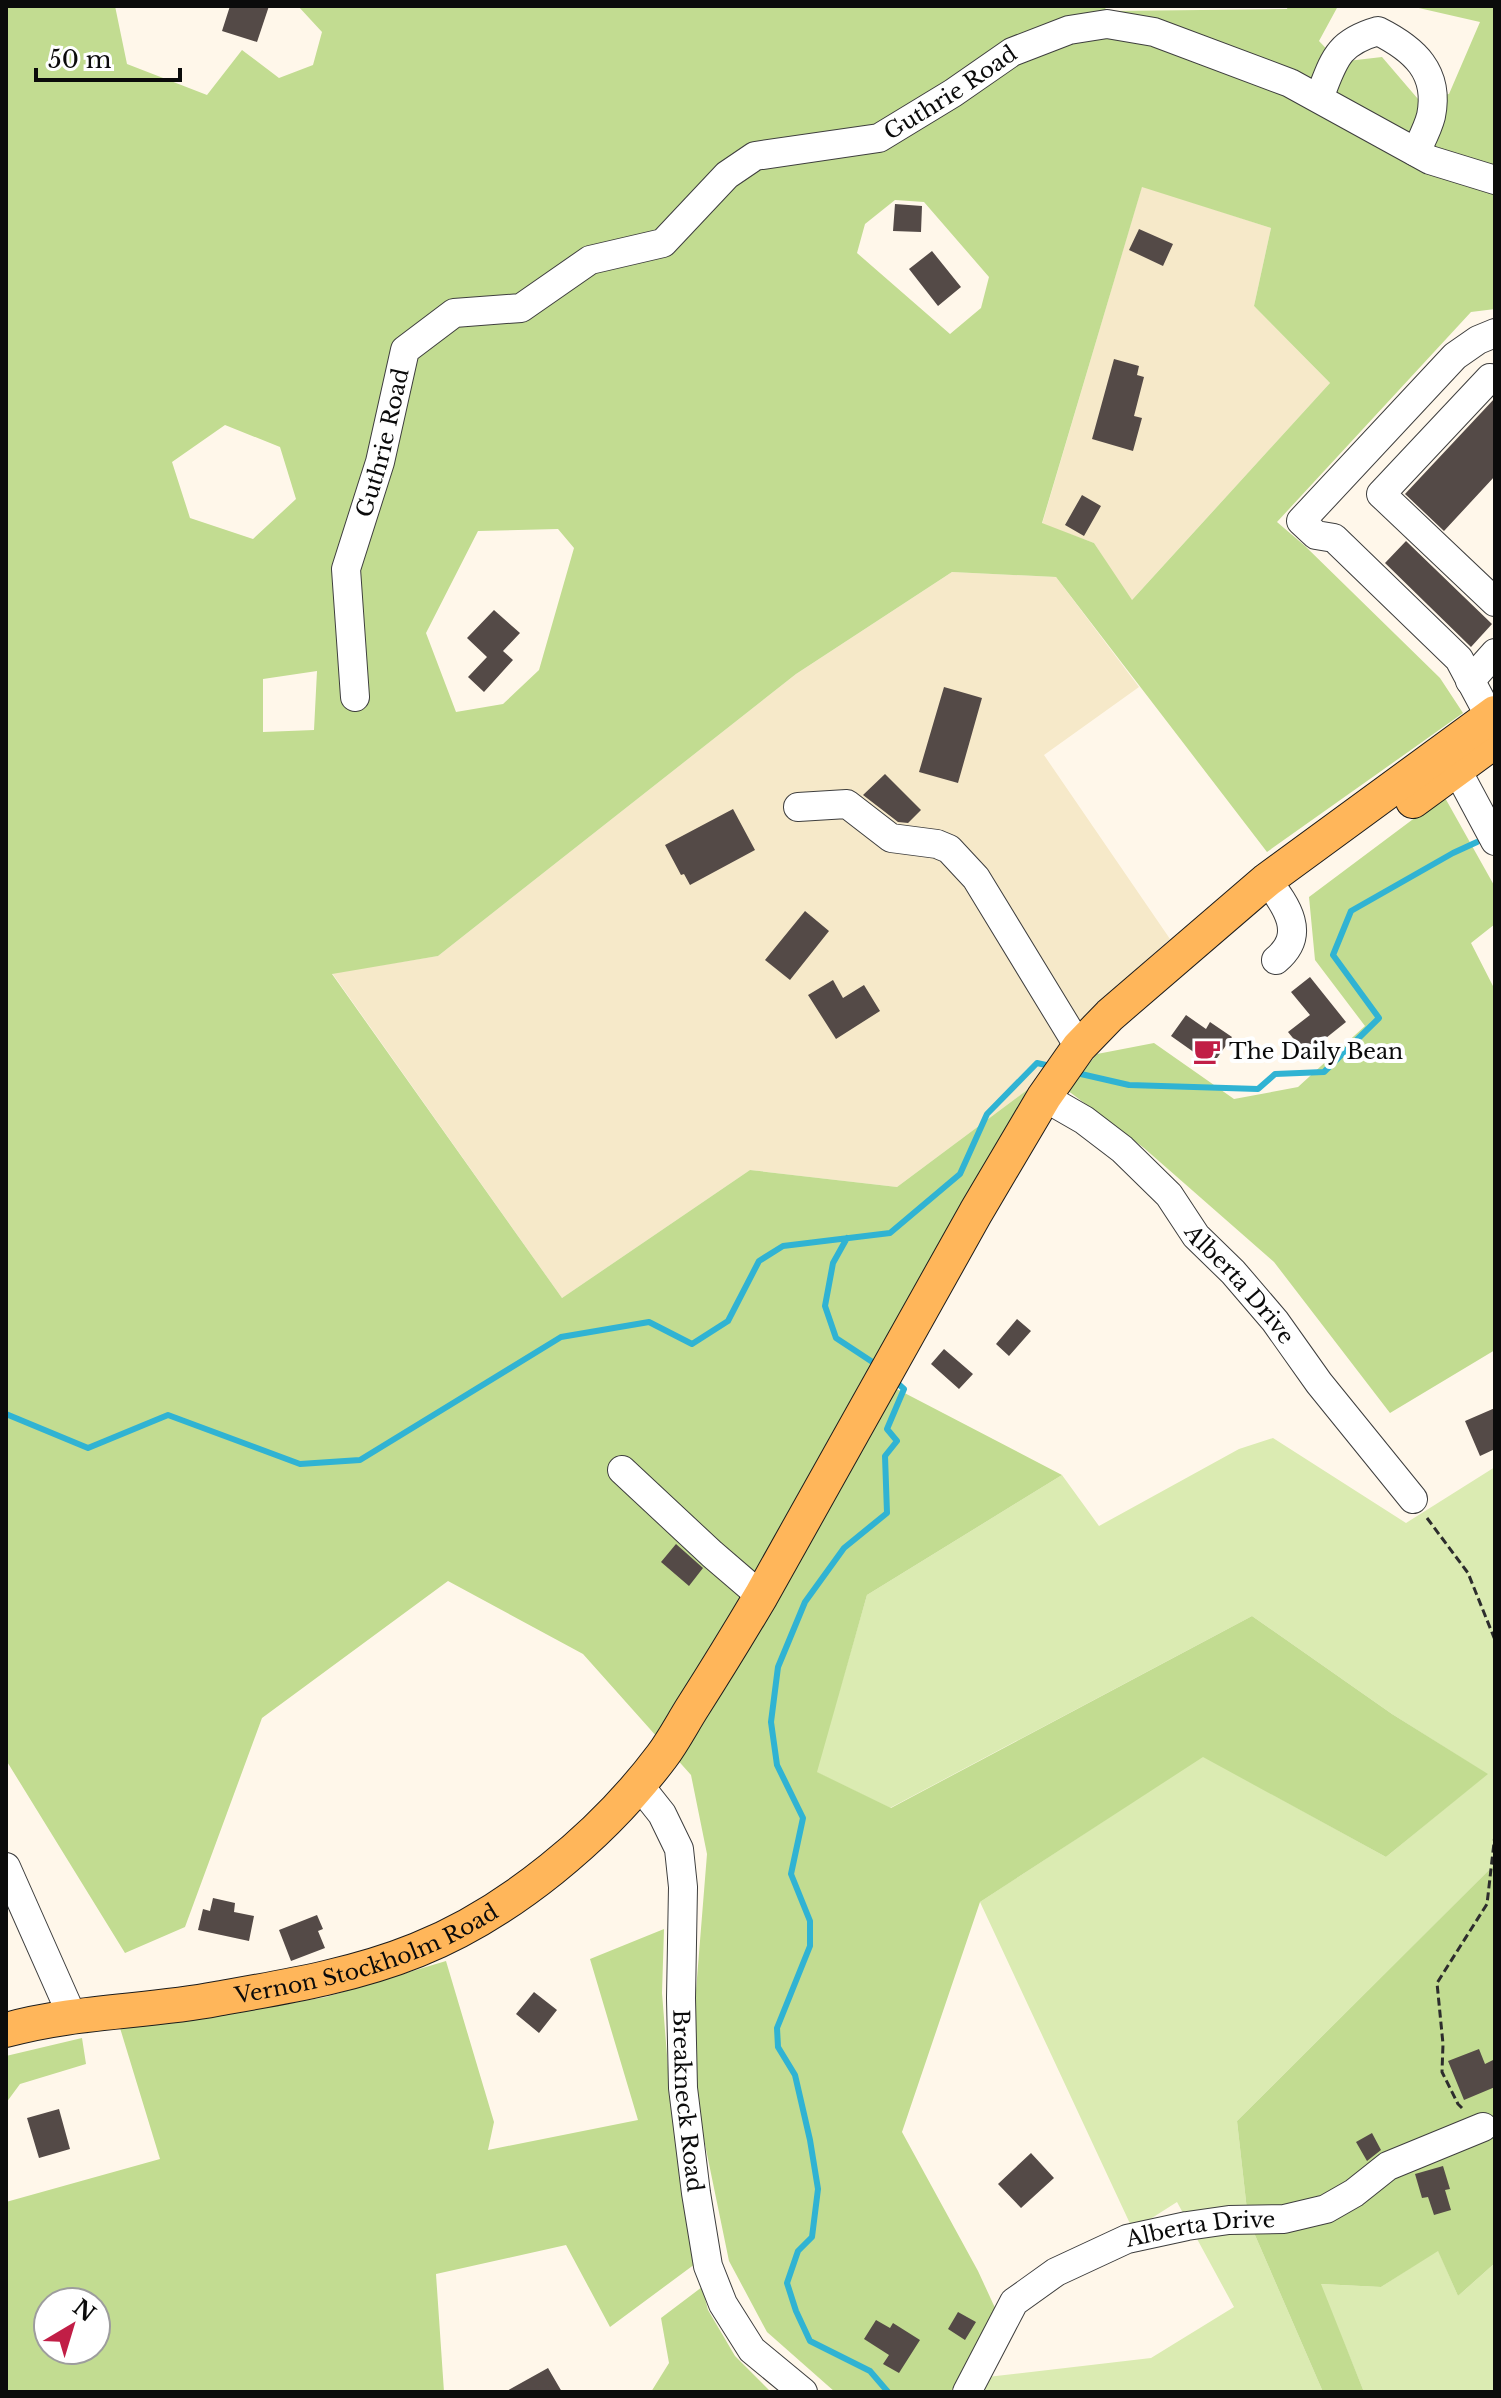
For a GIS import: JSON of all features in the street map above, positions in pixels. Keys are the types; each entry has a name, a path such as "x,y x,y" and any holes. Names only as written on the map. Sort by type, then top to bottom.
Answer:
{"main road":[{"path":"1273,889 1457,770 1493,724"},
{"path":"1273,889 1493,724"},
{"name":"Vernon Stockholm Road","path":"6,2030 211,2000 303,1983 367,1967 463,1930 538,1879 585,1840 639,1785 663,1754 761,1596 885,1372 1044,1097 1079,1047 1151,979 1273,889"}],"street":[{"name":"Guthrie Road","path":"355,697 346,569 380,462 405,350 454,313 521,308 590,260 663,243 727,175 755,156 879,138 1012,52 1069,30 1107,24 1154,32 1290,83 1430,160 1495,180"},
{"path":"1319,98 1335,59 1356,37 1378,31 1399,42 1420,59 1432,89 1431,116 1416,152"},
{"path":"1493,724 1459,659 1334,538 1316,535 1301,521 1455,356 1486,337 1493,380 1381,494 1495,602"},
{"path":"1470,681 1495,653"},
{"path":"1457,770 1495,841"},
{"path":"798,807 847,804 891,838 937,844 949,849 976,878 1079,1047"},
{"path":"1273,889 1293,926 1289,949 1276,960"},
{"name":"Alberta Drive","path":"1044,1097 1094,1127 1122,1149 1169,1195 1196,1236 1233,1272 1275,1321 1319,1383 1413,1499"},
{"path":"622,1470 761,1596"},
{"name":"Breakneck Road","path":"639,1785 662,1814 679,1849 683,1887 683,2088 708,2266 723,2304 752,2350 803,2392"},
{"path":"6,1867 73,2018"},
{"name":"Alberta Drive","path":"967,2392 1014,2302 1056,2272 1127,2239 1201,2224 1284,2219 1326,2209 1354,2193 1388,2166 1483,2127"}],"path":[{"path":"1413,1499 1468,1573 1495,1640"},
{"path":"1483,2127 1458,2104 1442,2072 1443,2044 1437,1983 1487,1904 1495,1834"}],"shaded area":[{"path":"1142,186 1271,228 1254,306 1330,383 1131,601 1094,543 1042,524"},
{"path":"952,572 1056,577 1139,687 1044,755 1170,939 1092,1008 1035,1084 897,1187 750,1170 562,1298 332,973 438,956 796,674"}],"green space":[{"path":"6,6 115,6 127,64 207,95 242,50 279,78 313,65 322,32 298,6 1103,6 1108,11 1338,6 1319,41 1339,62 1382,57 1418,99 1449,94 1480,22 1410,6 1495,6 1495,309 1471,312 1277,522 1440,678 1463,713 1267,852 1056,577 952,572 796,674 438,956 332,974 562,1298 750,1170 897,1187 1035,1084 868,1374 1062,1475 867,1595 817,1772 891,1808 1252,1616 1392,1714 1488,1774 1386,1857 1203,1757 980,1902 902,2132 996,2310 951,2392 835,2392 767,2332 729,2261 693,2086 695,2003 707,1854 691,1775 583,1654 448,1581 262,1718 185,1927 125,1953 6,1760","holes":["1142,187 1271,228 1254,306 1330,383 1132,600 1094,543 1042,523","895,200 924,202 989,277 981,308 950,334 857,253 865,224","225,425 280,447 296,499 253,539 190,518 172,462","558,529 574,548 539,670 503,704 456,712 426,633 478,531","317,671 314,730 263,732 263,679"]},
{"path":"1444,796 1495,887 1495,924 1471,943 1495,990 1495,1350 1390,1413 1274,1262 1144,1148 1067,1090 1097,1054 1154,1043 1234,1099 1298,1087 1365,1026 1315,960 1309,897"},
{"path":"1273,1438 1406,1523 1495,1467 1495,1864 1237,2121 1248,2219 1323,2392 978,2392 987,2377 1151,2358 1234,2307 1177,2202 1133,2230 980,1902 1203,1756 1386,1857 1487,1774 1392,1714 1252,1616 890,1808 816,1772 867,1595 1062,1475 1099,1526 1239,1449"},
{"path":"1495,1864 1495,2263 1458,2296 1438,2251 1381,2287 1321,2284 1364,2392 1323,2392 1248,2219 1237,2121"},
{"path":"664,1929 662,1993 671,2105 695,2264 610,2327 566,2245 436,2274 444,2392 6,2392 6,2202 160,2159 120,2028 210,2017 326,1997 446,1961 494,2122 488,2150 638,2120 590,1959"},
{"path":"82,2038 86,2064 20,2084 6,2103 6,2056"},
{"path":"1438,2250 1458,2296 1495,2263 1495,2392 1364,2392 1320,2284 1381,2287"},
{"path":"702,2287 708,2310 735,2356 771,2392 651,2392 669,2363 661,2318"}],"building":[{"path":"230,6 269,6 257,42 222,31"},
{"path":"895,204 922,206 921,232 893,231"},
{"path":"1139,229 1173,244 1163,266 1129,250"},
{"path":"932,251 961,287 938,306 909,269"},
{"path":"1114,359 1139,366 1137,375 1144,377 1134,416 1142,418 1133,451 1092,439"},
{"path":"1495,398 1495,476 1444,531 1405,494"},
{"path":"1082,495 1101,506 1084,536 1065,525"},
{"path":"1406,541 1492,624 1471,647 1385,563"},
{"path":"494,610 520,633 503,651 513,660 484,692 468,677 487,657 467,638"},
{"path":"944,687 982,698 958,783 919,772"},
{"path":"885,774 921,810 908,823 898,822 863,795"},
{"path":"733,809 755,850 690,885 665,845"},
{"path":"805,911 829,931 790,980 765,960"},
{"path":"1310,977 1346,1022 1306,1054 1288,1032 1310,1015 1291,992"},
{"path":"833,980 843,998 864,985 880,1011 836,1039 808,995"},
{"name":"The Daily Bean","path":"1186,1015 1206,1029 1210,1022 1232,1037 1212,1065 1171,1036"},
{"path":"1017,1319 1031,1331 1009,1356 996,1344"},
{"path":"944,1349 973,1374 959,1389 931,1364"},
{"path":"1495,1408 1495,1449 1480,1456 1465,1421"},
{"path":"676,1544 703,1568 689,1586 661,1562"},
{"path":"213,1898 235,1903 234,1912 254,1916 249,1941 198,1930 203,1909 210,1911"},
{"path":"317,1915 323,1929 318,1931 325,1948 291,1961 279,1930"},
{"path":"534,1992 557,2010 539,2033 516,2014"},
{"path":"1479,2049 1485,2064 1495,2059 1495,2087 1464,2100 1448,2061"},
{"path":"59,2109 70,2149 39,2158 27,2118"},
{"path":"1372,2133 1381,2150 1367,2161 1356,2142"},
{"path":"1031,2153 1054,2178 1021,2208 998,2184"},
{"path":"1443,2166 1450,2189 1445,2190 1451,2210 1434,2215 1428,2197 1422,2198 1415,2174"},
{"path":"958,2312 976,2322 965,2340 948,2329"},
{"path":"876,2320 890,2328 893,2323 920,2340 899,2373 883,2364 889,2355 864,2339"},
{"path":"548,2368 562,2392 505,2392"}],"waterway":[{"path":"1081,1074 1129,1085 1258,1089 1275,1074 1324,1072 1379,1018 1333,955 1351,911 1477,842"},
{"path":"6,1414 88,1448 168,1415 300,1464 360,1460 561,1337 649,1322 692,1344 728,1321 759,1261 783,1246 890,1233 960,1174 987,1114 1037,1063 1046,1065"},
{"path":"847,1238 833,1263 825,1306 836,1338 877,1365"},
{"path":"888,2392 870,2371 810,2341 787,2283 798,2251 812,2237 818,2189 795,2075 778,2047 777,2028 810,1946 810,1921 791,1874 803,1818 777,1765 771,1722 778,1667 805,1602 844,1548 887,1513 885,1456 897,1441 887,1429 904,1389 894,1380"}],"place":[{"name":"The Daily Bean","path":"1207,1051"}]}
